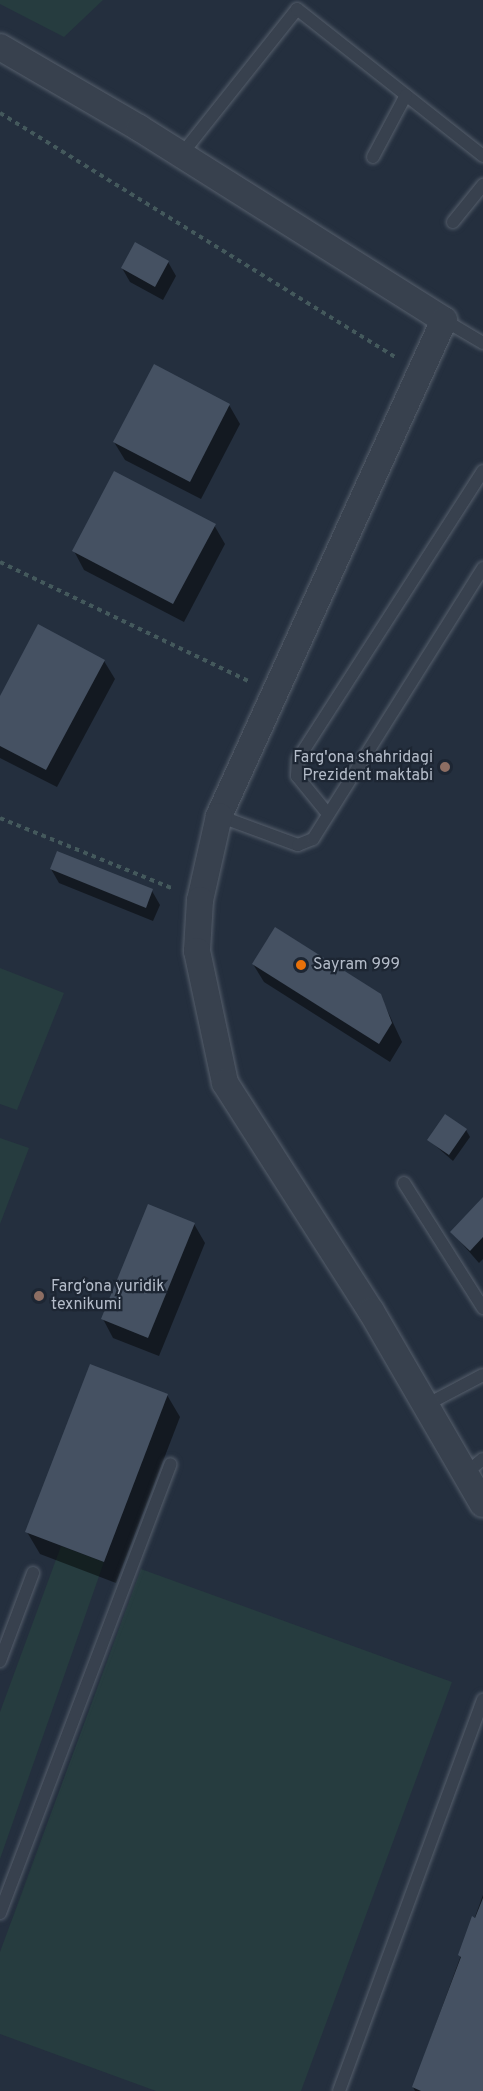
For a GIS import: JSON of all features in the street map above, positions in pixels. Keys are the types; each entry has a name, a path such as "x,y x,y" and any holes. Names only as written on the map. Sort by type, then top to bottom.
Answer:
{"street":[{"path":"0,47 181,155 444,320 219,816 200,900 197,951 225,1083 371,1311 426,1405 474,1466 483,1504"}],"lane":[{"path":"181,155 297,9 483,156"},
{"path":"373,157 406,95"},
{"path":"453,222 483,185"},
{"path":"444,320 483,343"},
{"path":"328,814 297,776 298,759 483,471"},
{"path":"219,816 298,845 313,839 483,568"},
{"path":"404,1183 483,1308"},
{"path":"426,1405 483,1375"},
{"path":"0,1913 171,1464"},
{"path":"0,1661 33,1573"},
{"path":"339,2091 483,1700"}],"path":[{"path":"0,113 421,373"},
{"path":"0,562 275,693"},
{"path":"0,818 200,900"}],"green space":[{"path":"0,0 103,0 64,37 0,4"},
{"path":"0,968 64,993 17,1110 0,1104"},
{"path":"0,1138 29,1148 0,1224"},
{"path":"61,1546 104,1562 0,1859 0,1712"},
{"path":"141,1569 452,1682 301,2091 156,2091 0,2034 0,1952"}],"building":[{"path":"135,242 169,261 155,287 121,268"},
{"path":"154,364 230,404 190,482 113,442"},
{"path":"114,471 216,524 173,604 72,551"},
{"path":"38,624 105,660 46,770 0,746 0,696"},
{"path":"57,851 153,889 146,908 50,869"},
{"path":"275,927 381,994 392,1023 379,1044 252,964"},
{"path":"445,1114 467,1129 449,1155 427,1140"},
{"path":"483,1197 483,1237 470,1251 450,1232"},
{"path":"148,1204 195,1223 148,1338 101,1319"},
{"path":"90,1364 168,1394 104,1562 25,1532"},
{"path":"483,1898 483,2091 421,2091 412,2087 461,1957 458,1955 472,1916 475,1918"}],"place":[{"name":"Farg'ona shahridagi Prezident maktabi","path":"445,767"},
{"name":"Sayram 999","path":"301,965"},
{"name":"Farg‘ona yuridik texnikumi","path":"39,1296"}]}
